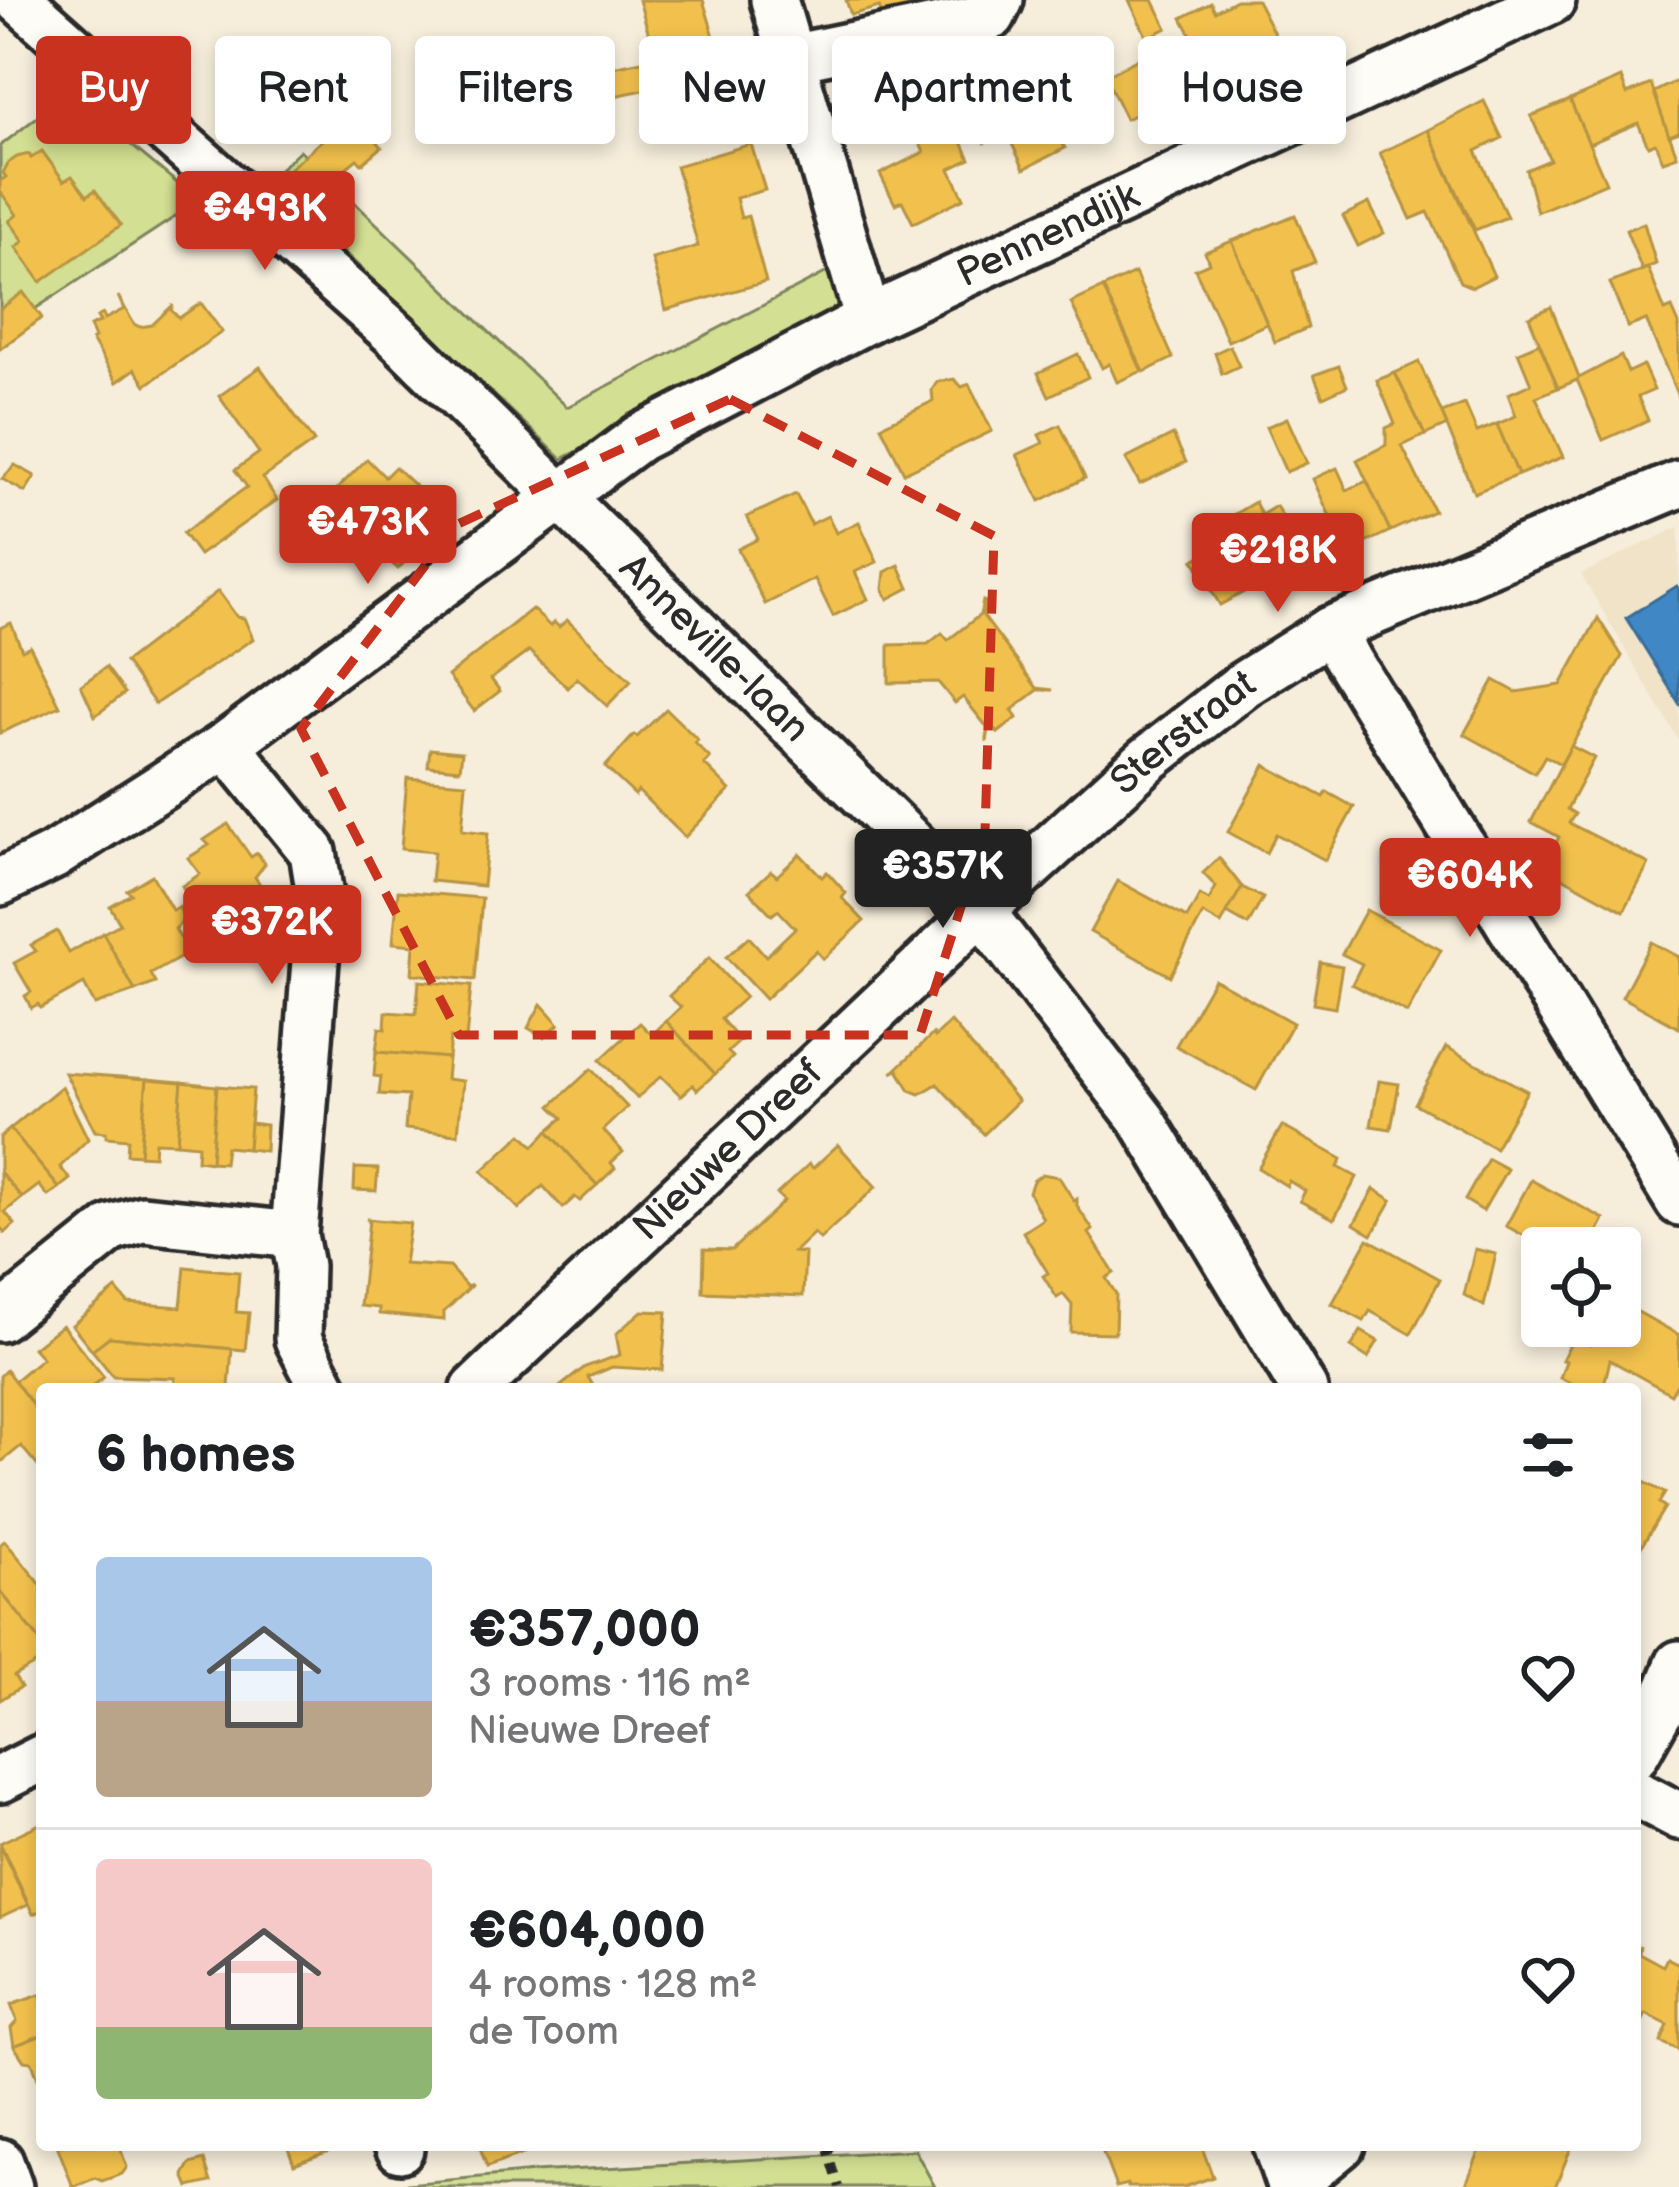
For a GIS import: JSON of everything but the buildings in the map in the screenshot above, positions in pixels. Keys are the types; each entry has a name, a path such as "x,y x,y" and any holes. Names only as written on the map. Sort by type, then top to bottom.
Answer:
{"street":[{"name":"Anneville-laan","path":"19,0 396,335 980,911 1143,1121 1300,1383"},
{"path":"774,0 785,36"},
{"path":"808,54 992,16 1000,0"},
{"name":"Pennendijk","path":"0,882 53,856 226,745 639,438 868,320 1552,0"},
{"path":"808,116 868,320"},
{"name":"Sterstraat","path":"980,911 1147,760 1244,685 1330,630 1679,484"},
{"path":"1330,630 1679,1202"},
{"path":"226,745 313,852 320,896 294,1235 301,1266 298,1339 321,1383"},
{"name":"Nieuwe Dreef","path":"481,1383 980,911"},
{"path":"0,1318 112,1228 142,1219 294,1235"},
{"path":"1641,1744 1679,1664"},
{"path":"0,1779 36,1761"},
{"path":"1641,1796 1679,1816"},
{"path":"1278,2151 1290,2187 1334,2151"},
{"path":"0,2162 9,2187"}],"path":[{"path":"829,2151 839,2187"}],"highlighted area":[{"path":"730,399 994,536 985,832 920,1035 459,1035 301,729 456,525"}],"shaded area":[{"path":"1679,527 1679,741 1581,574"}],"green space":[{"path":"36,118 36,144 130,144 199,201 0,332 0,146"},
{"path":"300,150 567,407 837,267 848,314 562,459 268,180"},
{"path":"916,2151 935,2187 376,2187 534,2172"}]}
